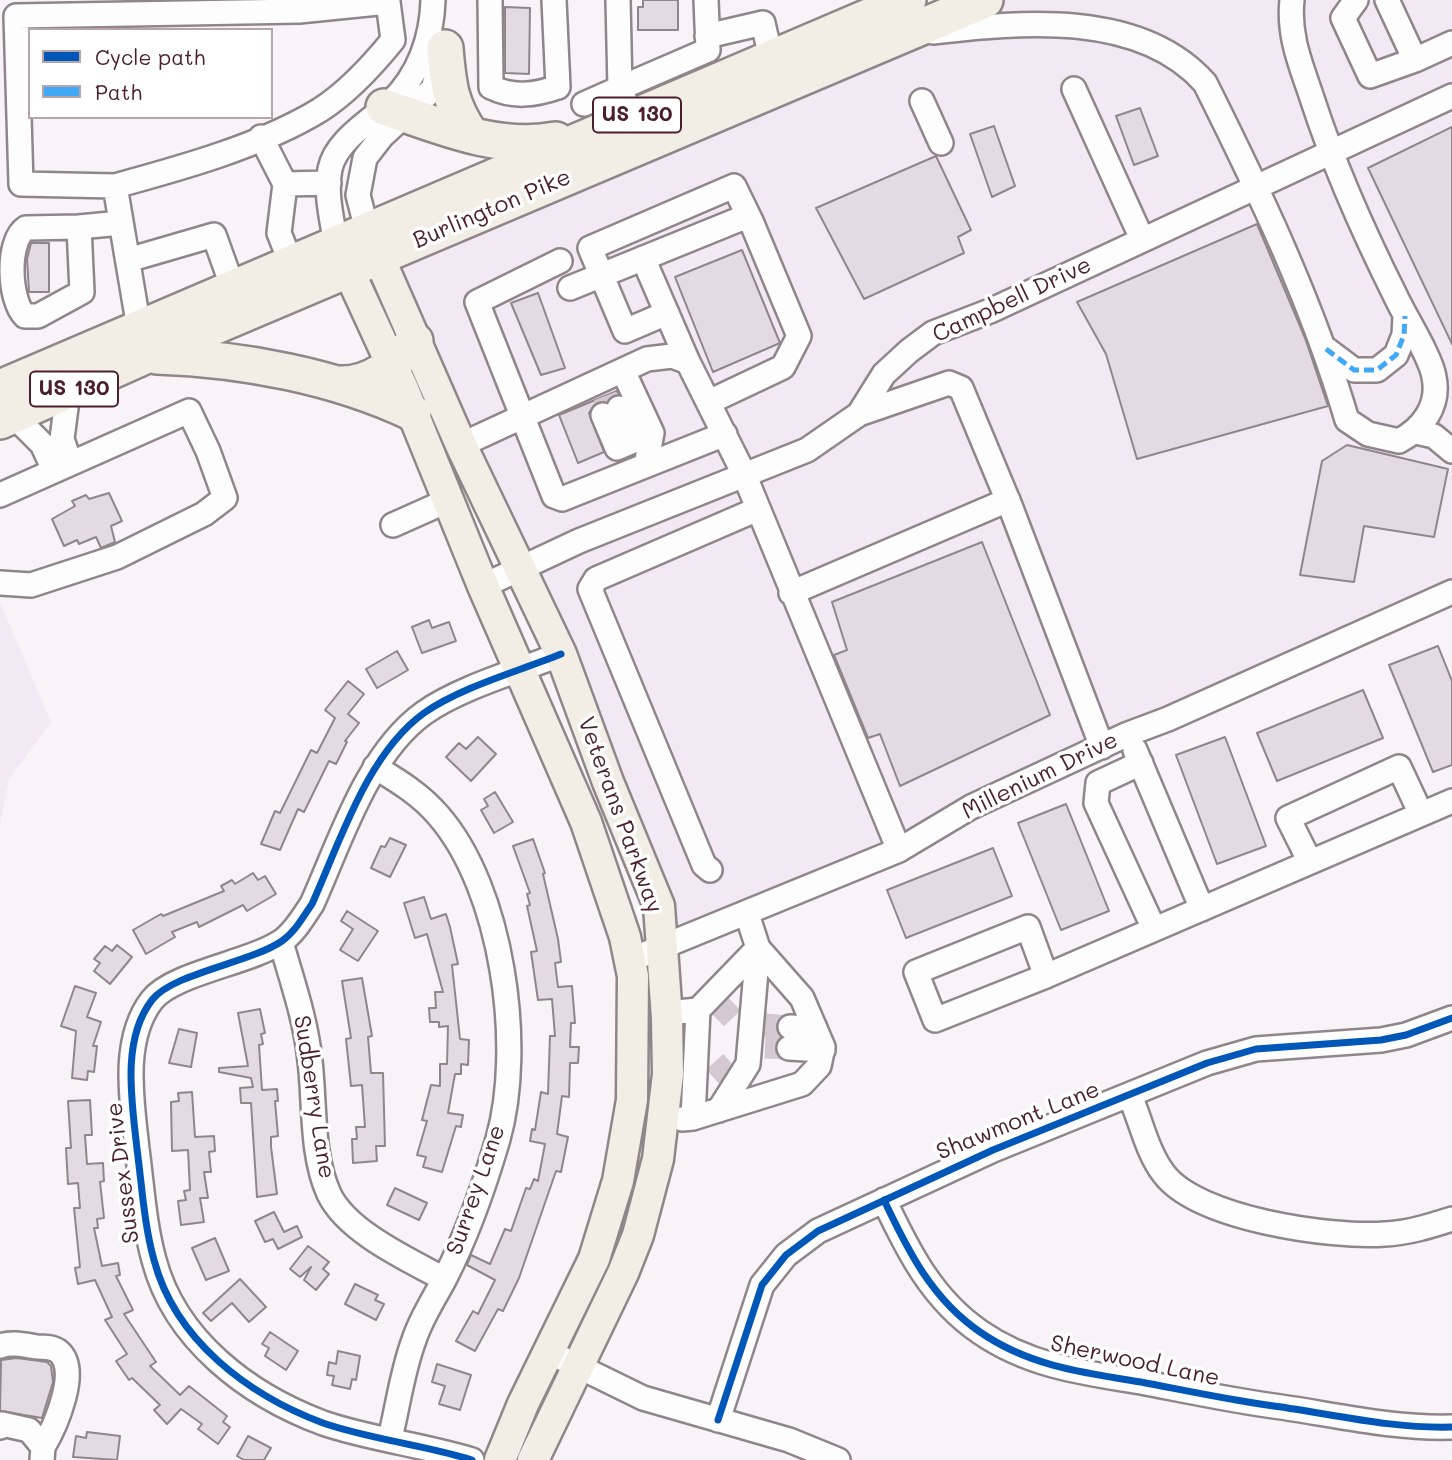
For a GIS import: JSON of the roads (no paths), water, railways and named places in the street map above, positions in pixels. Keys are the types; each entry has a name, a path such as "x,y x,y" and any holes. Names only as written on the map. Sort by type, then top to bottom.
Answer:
{"highway":[{"name":"Burlington Pike","path":"4,408 68,392 143,342 233,288 291,263 357,251 591,118 625,103 771,58 902,10 985,0"},
{"name":"Burlington Pike","path":"4,408 143,342 357,251 902,10"},
{"path":"445,48 449,92 457,114 471,135"},
{"path":"395,111 471,135 513,144 541,143 591,118"},
{"path":"143,342 203,358 330,384 385,400 413,413"},
{"path":"330,384 358,383 404,353"}],"main road":[{"name":"Veterans Parkway","path":"357,251 404,353 461,445 561,654 608,782 659,906 667,1013 733,1036 663,1122 659,1159 638,1235 533,1460"},
{"name":"Veterans Parkway","path":"404,353 413,413 483,586 522,670 601,859 630,960 634,1059 627,1140 594,1259 500,1460"}],"street":[{"path":"357,251 329,183 330,167 340,149 395,111 433,89 445,48 436,0"},
{"path":"357,251 358,195 365,158 395,111 421,59 436,0"},
{"path":"490,0 491,87 506,94 539,94 558,88"},
{"path":"554,0 558,88 591,118"},
{"path":"618,0 625,103"},
{"path":"685,83 708,43 706,0"},
{"path":"902,10 998,24 1077,27 1158,45 1179,57 1206,83 1256,186 1326,349 1347,420 1368,434 1399,442 1416,432 1432,409 1443,372 1405,317 1330,151 1293,45 1290,20 1292,0"},
{"path":"1356,0 1343,18 1370,76 1452,43"},
{"path":"1387,0 1415,60"},
{"path":"388,2 393,40 369,70 320,110 202,162 115,186 21,184 16,16 299,11 388,2"},
{"path":"685,83 708,43 763,23 771,58"},
{"path":"1074,89 1142,239"},
{"name":"Campbell Drive","path":"483,586 520,567 807,450 859,414 884,374 933,333 990,311 1452,96"},
{"path":"922,101 941,144"},
{"path":"261,137 285,184 279,233 291,263"},
{"path":"285,184 329,183"},
{"path":"115,186 143,342"},
{"path":"667,313 625,331 590,248 734,186 799,336 783,367 709,402"},
{"path":"570,288 740,219 751,222"},
{"path":"79,227 82,292 38,316 25,316 16,305 13,242 26,228 121,223"},
{"path":"128,260 214,235 233,288"},
{"path":"643,258 688,362 744,474 899,850"},
{"path":"560,261 477,302 554,496 562,499 637,445 725,434"},
{"path":"1326,349 1354,370 1377,370 1396,355 1404,335 1405,317"},
{"path":"606,392 647,359 672,356 688,362"},
{"path":"461,445 523,416 606,392 626,377 637,445"},
{"path":"859,414 949,383 961,387 1008,500 1102,747"},
{"path":"62,466 62,439 68,392"},
{"path":"606,392 637,445"},
{"path":"4,408 62,466"},
{"path":"0,495 189,411 208,451 225,498 204,514 117,557 31,585 0,583"},
{"path":"1416,432 1434,436 1452,451"},
{"path":"393,525 449,500"},
{"path":"791,593 1008,500"},
{"path":"710,870 704,864 590,589 596,579 758,509"},
{"name":"Millenium Drive","path":"630,960 899,850 971,807 1128,734 1168,719 1451,594"},
{"name":"Sussex Drive","path":"472,1460 322,1423 272,1400 219,1363 191,1335 169,1301 150,1243 134,1122 132,1055 137,1026 153,998 179,982 281,942 299,924 312,904 375,767 393,740 426,712 561,654"},
{"path":"1128,734 1202,909"},
{"path":"1141,763 1098,783 1096,803 1154,929"},
{"name":"Surrey Lane","path":"375,767 419,796 450,830 471,869 489,916 505,976 507,1075 499,1137 474,1210 413,1341 390,1438"},
{"path":"1310,862 1289,818 1399,767 1421,814"},
{"path":"1046,976 1028,928 916,972 935,1020 1046,976 1452,801"},
{"path":"663,1122 694,1108 719,1110 802,1084 805,1041 802,998 758,948 747,914"},
{"name":"Sudberry Lane","path":"281,942 304,1020 319,1153 329,1194 345,1215 385,1247 444,1279"},
{"path":"694,1108 733,1036 758,948"},
{"path":"733,1036 758,948"},
{"path":"667,1013 733,1036 748,1064 719,1110"},
{"name":"Shawmont Lane","path":"718,1420 754,1304 773,1269 801,1241 1043,1128 1230,1055 1256,1049 1381,1040 1406,1035 1452,1018"},
{"path":"1130,1096 1164,1174 1189,1197 1214,1208 1282,1224 1367,1235 1409,1231 1452,1219"},
{"name":"Sherwood Lane","path":"884,1200 918,1268 944,1301 979,1331 1021,1355 1068,1370 1216,1398 1387,1423 1452,1427"},
{"path":"0,1346 9,1343 55,1349 64,1357 67,1376 60,1411 43,1453"},
{"path":"549,1352 643,1398 789,1440 838,1460"},
{"path":"0,1427 2,1424 29,1430 43,1453"}],"tunnel":[{"path":"605,396 611,411"},
{"path":"716,1018 736,999"},
{"path":"764,1025 790,1027"},
{"path":"765,1047 789,1048"},
{"path":"714,1078 734,1060"}]}
